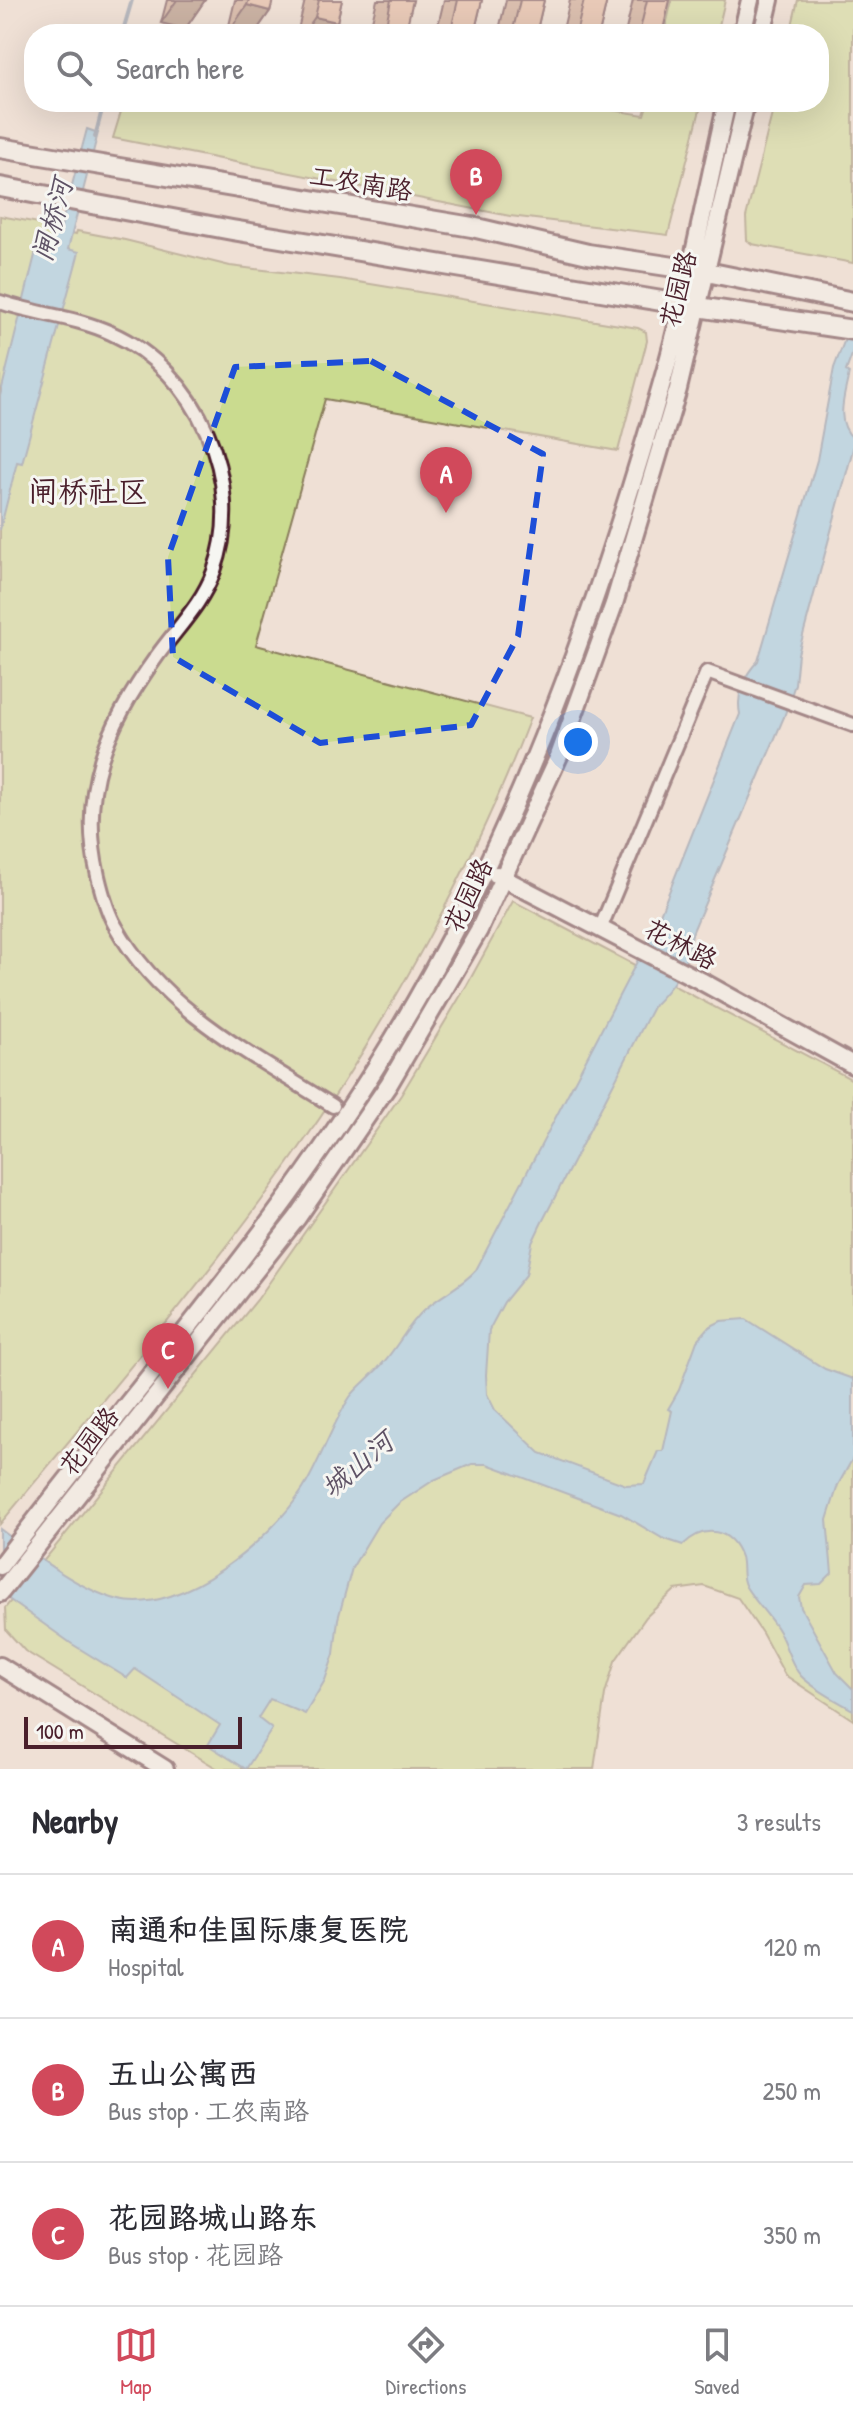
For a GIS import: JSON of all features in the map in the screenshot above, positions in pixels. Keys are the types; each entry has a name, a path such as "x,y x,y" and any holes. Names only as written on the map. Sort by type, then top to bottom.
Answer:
{"main road":[{"path":"744,24 750,0"},
{"path":"764,24 770,0"},
{"name":"花园路","path":"698,270 725,112"},
{"name":"花园路","path":"0,1566 27,1544 297,1218 389,1084 479,930 559,756 614,604 678,389 698,270 743,112"},
{"name":"工农南路","path":"0,148 472,227 588,254 698,270 851,302"},
{"path":"0,187 232,230 850,330"},
{"name":"花园路","path":"0,1593 27,1544 283,1205 376,1067 457,929 533,766 596,599 662,384 690,305"},
{"name":"花林路","path":"485,869 701,981 853,1065"},
{"path":"0,1666 165,1769"}],"street":[{"path":"0,302 111,333 159,364 195,407 213,448 222,482 223,521 214,571 192,613 130,696 107,742 95,779 91,813 93,852 115,927 132,952 175,998 218,1032 333,1106"},
{"path":"600,929 707,672 853,725"}],"highlighted area":[{"path":"371,361 543,454 518,636 471,725 320,743 173,657 168,557 235,367"}],"green space":[{"path":"672,0 725,0 719,24 666,24"},
{"path":"798,0 853,0 853,263 752,244 747,240 746,217 772,112 829,112 829,24 792,24"},
{"path":"121,112 624,112 644,115 645,112 699,112 668,235 510,216 113,138"},
{"path":"0,216 50,225 50,228 76,234 77,231 125,240 230,266 340,279 638,328 646,332 647,341 618,451 325,399 256,645 530,718 508,774 426,943 329,1105 188,1296 0,1524"},
{"path":"513,901 853,1080 853,1720 785,1675 738,1598 704,1586 675,1590 646,1617 615,1661 605,1694 594,1769 218,1769 25,1651 6,1630 5,1608 257,1300 401,1095"}],"water":[{"path":"87,129 98,133 68,249 79,252 22,463 17,462 0,530 0,396 38,243 52,245 55,229 60,230"},
{"name":"城山河","path":"853,318 853,352 846,371 849,373 842,416 853,438 853,449 798,654 795,684 784,717 693,931 681,970 654,1005 541,1224 532,1243 526,1275 504,1302 489,1330 486,1375 487,1394 495,1410 540,1453 626,1485 644,1484 658,1451 663,1451 672,1411 668,1409 679,1390 697,1341 709,1327 721,1321 746,1319 825,1369 853,1379 853,1458 838,1485 827,1520 832,1573 821,1584 806,1585 799,1597 801,1608 837,1673 853,1689 853,1710 813,1686 797,1671 779,1632 746,1587 741,1557 731,1540 724,1535 708,1532 691,1538 683,1545 662,1538 621,1514 487,1464 472,1464 434,1480 399,1503 379,1523 352,1568 338,1619 334,1654 325,1680 305,1714 270,1699 258,1718 272,1729 246,1769 208,1745 220,1725 135,1669 127,1678 0,1593 0,1529 72,1580 119,1600 144,1602 197,1585 248,1550 289,1509 303,1489 353,1393 383,1363 424,1310 476,1270 655,927 740,714 740,692 758,661 817,460 834,368"}],"building":[{"path":"249,0 273,0 270,11 247,5"},
{"path":"319,0 342,0 337,22 315,17"},
{"path":"391,0 413,0 407,24 386,24"},
{"path":"458,0 482,0 476,24 452,24"},
{"path":"520,0 544,0 538,24 514,24"},
{"path":"584,0 607,0 601,24 578,24"},
{"path":"647,0 670,0 664,24 641,24"}],"waterway":[{"name":"闸桥河","path":"125,24 132,0"},
{"name":"闸桥河","path":"95,137 101,112"}],"place":[{"name":"五山公寓西","path":"476,215"},
{"name":"南通和佳国际康复医院","path":"446,513"},
{"name":"花园路城山路东","path":"168,1389"}],"district":[{"name":"闸桥社区","path":"88,492"}]}
